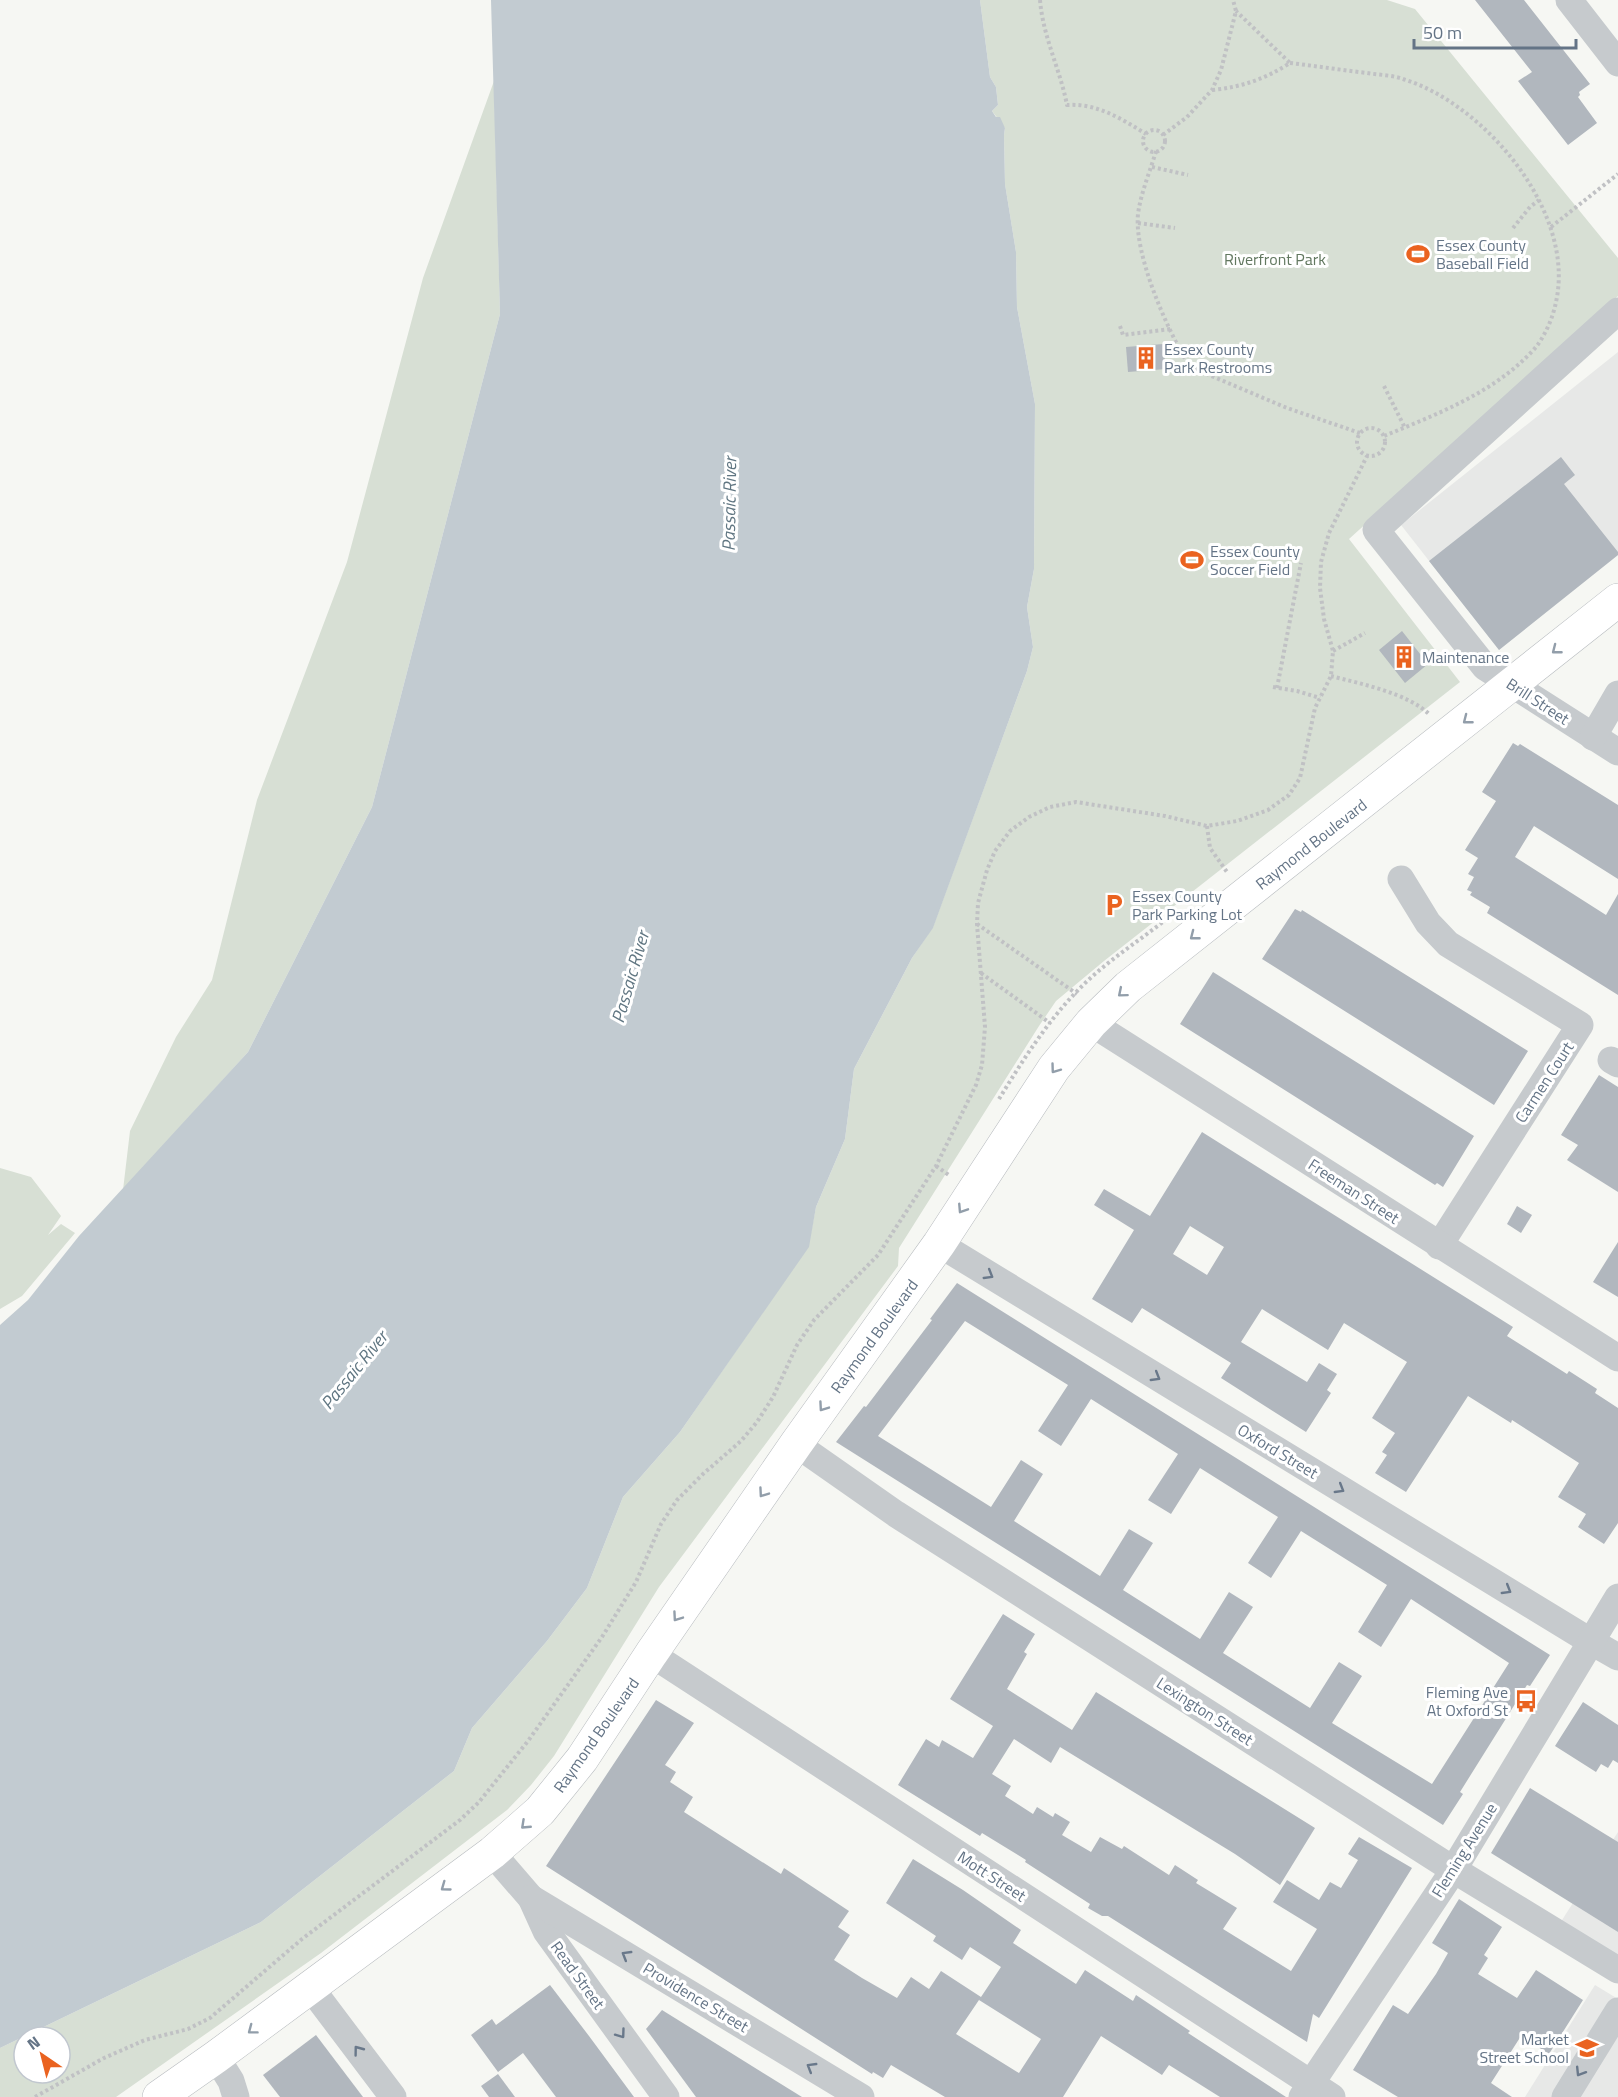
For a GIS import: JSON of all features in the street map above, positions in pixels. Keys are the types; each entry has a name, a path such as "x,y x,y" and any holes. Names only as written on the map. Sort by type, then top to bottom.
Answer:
{"main road":[{"name":"Raymond Boulevard","path":"159,2097 513,1837 554,1794 582,1759 651,1654 796,1444 939,1244 1054,1068 1090,1023 1128,987 1618,600"}],"street":[{"path":"1569,0 1618,63"},
{"name":"Brill Street","path":"1618,310 1376,530 1485,667 1618,752"},
{"path":"1593,736 1618,694"},
{"name":"Carmen Court","path":"1401,879 1428,923 1448,944 1580,1025 1439,1246"},
{"name":"Freeman Street","path":"1090,1023 1618,1358"},
{"name":"Oxford Street","path":"939,1244 1618,1657"},
{"name":"Lexington Street","path":"796,1444 896,1514 1454,1870 1618,1970"},
{"name":"Fleming Avenue","path":"1315,2092 1454,1870 1618,1597"},
{"name":"Mott Street","path":"651,1654 1315,2092"},
{"name":"Read Street","path":"492,1853 531,1898 546,1930 666,2097"},
{"name":"Providence Street","path":"531,1898 861,2097"},
{"path":"310,1987 393,2097"},
{"path":"1565,2097 1618,2012"},
{"path":"216,2057 231,2081 236,2097"}],"path":[{"path":"1040,0 1044,26 1067,105 1078,104 1098,109 1146,134"},
{"path":"1163,135 1187,117 1212,90 1221,70 1236,11 1233,0"},
{"path":"1236,11 1290,63"},
{"path":"1212,90 1236,88 1273,74 1290,63 1402,78 1428,89 1464,112 1490,134 1518,166 1539,200 1551,227 1559,260 1559,289 1553,317 1537,346 1512,370 1485,388 1437,415 1384,436"},
{"path":"1154,130 1163,135 1165,144 1161,149 1151,151 1144,143 1146,134 1154,130"},
{"path":"1156,151 1142,195 1138,223 1140,251 1154,291 1187,362 1195,369 1287,408 1360,433"},
{"path":"1152,168 1188,175"},
{"path":"1551,227 1618,174"},
{"path":"1513,228 1530,207 1539,200"},
{"path":"1138,223 1175,228"},
{"path":"1120,326 1123,335 1172,329"},
{"path":"1384,386 1405,428"},
{"path":"1368,428 1375,428 1384,436 1383,450 1373,456 1367,456 1359,451 1357,440 1360,433 1368,428"},
{"path":"35,2097 104,2058 145,2040 188,2029 210,2018 302,1939 460,1820 479,1802 528,1741 602,1637 636,1582 661,1524 677,1500 741,1441 757,1422 773,1397 796,1345 814,1320 878,1255 936,1166 976,1085 982,1065 985,1027 977,924 978,903 987,870 1010,831 1029,817 1050,807 1076,802 1207,826 1237,821 1268,810 1289,795 1300,778 1315,708 1331,676 1333,651 1324,619 1320,588 1321,562 1329,533 1367,456"},
{"path":"1301,563 1275,687 1320,698"},
{"path":"1333,651 1365,633"},
{"path":"1331,676 1403,698 1424,709"},
{"path":"1207,826 1210,849 1227,872"},
{"path":"977,924 1077,994"},
{"path":"981,973 1050,1023"},
{"path":"936,1166 950,1176"}],"shaded area":[{"path":"1618,352 1618,555 1499,650 1401,525"},
{"path":"1618,1832 1618,1962 1557,1928"},
{"name":"Market Street School","path":"1595,1985 1618,1999 1618,2097 1525,2097"}],"green space":[{"name":"Riverfront Park","path":"980,0 1387,0 1415,9 1618,258 1618,296 1349,539 1460,682 1056,1001 899,1248 898,1266 659,1587 554,1756 507,1810 321,1953 116,2097 0,2097 0,2048 12,2042 12,2085 72,2085 72,2025 48,2025 261,1922 454,1771 472,1728 547,1641 587,1588 623,1497 680,1432 808,1247 816,1207 845,1139 854,1069 912,958 933,927 1027,671 1033,647 1027,607 1034,569 1035,404 1017,307 1016,252 1005,184 1005,128 992,111 998,105 996,87 990,77"},
{"path":"494,81 500,314 372,807 248,1052 123,1190 130,1131 176,1037 212,980 257,800 347,562 423,278"},
{"path":"0,1168 31,1177 61,1216 48,1235 61,1224 75,1233 22,1296 0,1309"}],"water":[{"name":"Passaic River","path":"491,0 980,0 990,77 996,87 998,105 992,111 996,117 1000,117 1005,128 1005,184 1016,252 1017,307 1035,404 1034,569 1027,607 1033,647 1027,671 933,928 912,958 854,1069 845,1139 816,1207 809,1247 680,1432 623,1497 587,1588 547,1641 472,1728 454,1771 261,1922 48,2025 12,2025 12,2042 0,2048 0,1325 28,1300 79,1236 248,1052 372,807 500,314"}],"building":[{"path":"1475,0 1524,0 1590,84 1579,92 1578,97 1597,123 1568,145 1518,81 1532,72"},
{"name":"Essex County Park Restrooms","path":"1163,344 1166,369 1128,372 1126,347"},
{"path":"1561,457 1575,475 1564,484 1618,552 1618,555 1499,650 1429,561"},
{"name":"Maintenance","path":"1402,631 1428,664 1405,683 1379,650"},
{"path":"1513,743 1518,746 1520,744 1618,805 1618,879 1534,826 1515,857 1606,915 1618,894 1618,995 1487,913 1490,907 1470,895 1472,892 1467,890 1474,877 1468,874 1478,858 1465,850 1496,801 1482,792"},
{"path":"1295,909 1301,912 1302,910 1528,1051 1494,1105 1262,959"},
{"path":"1213,972 1474,1136 1443,1187 1437,1183 1435,1185 1180,1024"},
{"path":"1599,1075 1618,1087 1618,1192 1567,1160 1578,1145 1561,1135"},
{"path":"1202,1132 1513,1327 1507,1336 1567,1374 1569,1371 1597,1389 1595,1393 1618,1408 1618,1523 1604,1544 1578,1527 1586,1514 1558,1497 1579,1463 1512,1420 1511,1423 1468,1396 1406,1492 1375,1473 1387,1455 1382,1452 1395,1433 1372,1418 1407,1362 1344,1323 1328,1350 1262,1309 1241,1342 1307,1382 1319,1363 1337,1374 1327,1390 1331,1393 1306,1432 1221,1378 1231,1363 1142,1308 1132,1323 1092,1299 1134,1230 1094,1205 1104,1189 1150,1216","holes":["1190,1226 1224,1247 1207,1275 1173,1254"]},
{"path":"1517,1206 1532,1215 1521,1233 1507,1224"},
{"path":"1618,1242 1618,1297 1593,1282"},
{"path":"957,1283 1550,1655 1530,1686 1527,1685 1460,1792 1463,1794 1443,1825 836,1442 864,1406 866,1407 932,1320 930,1319","holes":["965,1321 1068,1385 1038,1431 1061,1446 1091,1399 1178,1454 1148,1500 1171,1514 1200,1468 1278,1517 1248,1563 1271,1578 1301,1531 1387,1585 1358,1632 1381,1647 1411,1599 1509,1663 1432,1784 1332,1723 1362,1676 1339,1662 1310,1708 1223,1653 1253,1607 1229,1592 1200,1639 1123,1590 1153,1543 1129,1529 1100,1576 1014,1521 1043,1474 1021,1460 991,1507 878,1436"]},
{"path":"1003,1614 1035,1634 1024,1652 1027,1654 1007,1689 1072,1730 1096,1692 1315,1828 1280,1885 1235,1854 1060,1747 1051,1763 1014,1739 992,1774 1011,1786 1005,1796 1033,1814 1037,1807 1053,1817 1055,1813 1070,1822 1062,1835 1091,1852 1100,1837 1122,1849 1124,1846 1169,1875 1175,1865 1198,1880 1196,1883 1237,1908 1223,1929 1291,1971 1317,1929 1273,1902 1287,1880 1319,1900 1330,1882 1341,1888 1358,1860 1348,1854 1359,1837 1412,1868 1319,2018 1313,2014 1307,2042 1108,1916 1102,1916 1088,1908 1090,1904 1025,1862 1026,1860 982,1833 980,1836 898,1785 926,1739 939,1747 942,1740 973,1758 993,1726 950,1699"},
{"path":"656,1700 694,1723 665,1765 676,1772 670,1782 693,1797 684,1812 781,1874 784,1868 849,1911 838,1927 850,1935 834,1960 862,1978 897,1998 911,1977 929,1989 941,1971 981,1997 1001,1967 970,1947 962,1960 933,1941 936,1936 886,1903 913,1859 1021,1930 1013,1943 1076,1984 1085,1970 1133,2001 1136,1995 1190,2031 1188,2033 1286,2097 1220,2097 1169,2065 1162,2075 1101,2036 1063,2097 945,2097 891,2065 883,2078 873,2072 872,2074 546,1866","holes":["981,1997 979,2000 1041,2039 1019,2073 956,2034"]},
{"path":"1583,1702 1618,1725 1618,1763 1613,1760 1608,1768 1601,1764 1596,1772 1555,1746"},
{"path":"1530,1788 1618,1842 1618,1932 1491,1853"},
{"path":"1459,1899 1502,1927 1484,1955 1488,1958 1478,1974 1517,1998 1536,1970 1583,2000 1549,2054 1521,2036 1491,2083 1512,2097 1398,2097 1353,2070 1393,2005 1408,2014 1436,1974 1448,1953 1432,1943"},
{"path":"550,1985 634,2097 556,2097 523,2053 498,2072 471,2035 492,2019 496,2025"},
{"path":"662,2010 802,2097 696,2097 646,2029"},
{"path":"316,2035 363,2097 280,2097 263,2075"},
{"path":"498,2074 515,2097 489,2097 481,2086"}],"place":[{"name":"Essex County Baseball Field","path":"1418,254"},
{"name":"Essex County Park Restrooms","path":"1146,358"},
{"name":"Essex County Soccer Field","path":"1192,560"},
{"name":"Maintenance","path":"1404,657"},
{"name":"Essex County Park Parking Lot","path":"1114,905"},
{"name":"Fleming Ave At Oxford St","path":"1526,1701"},
{"name":"Market Street School","path":"1587,2048"}]}
